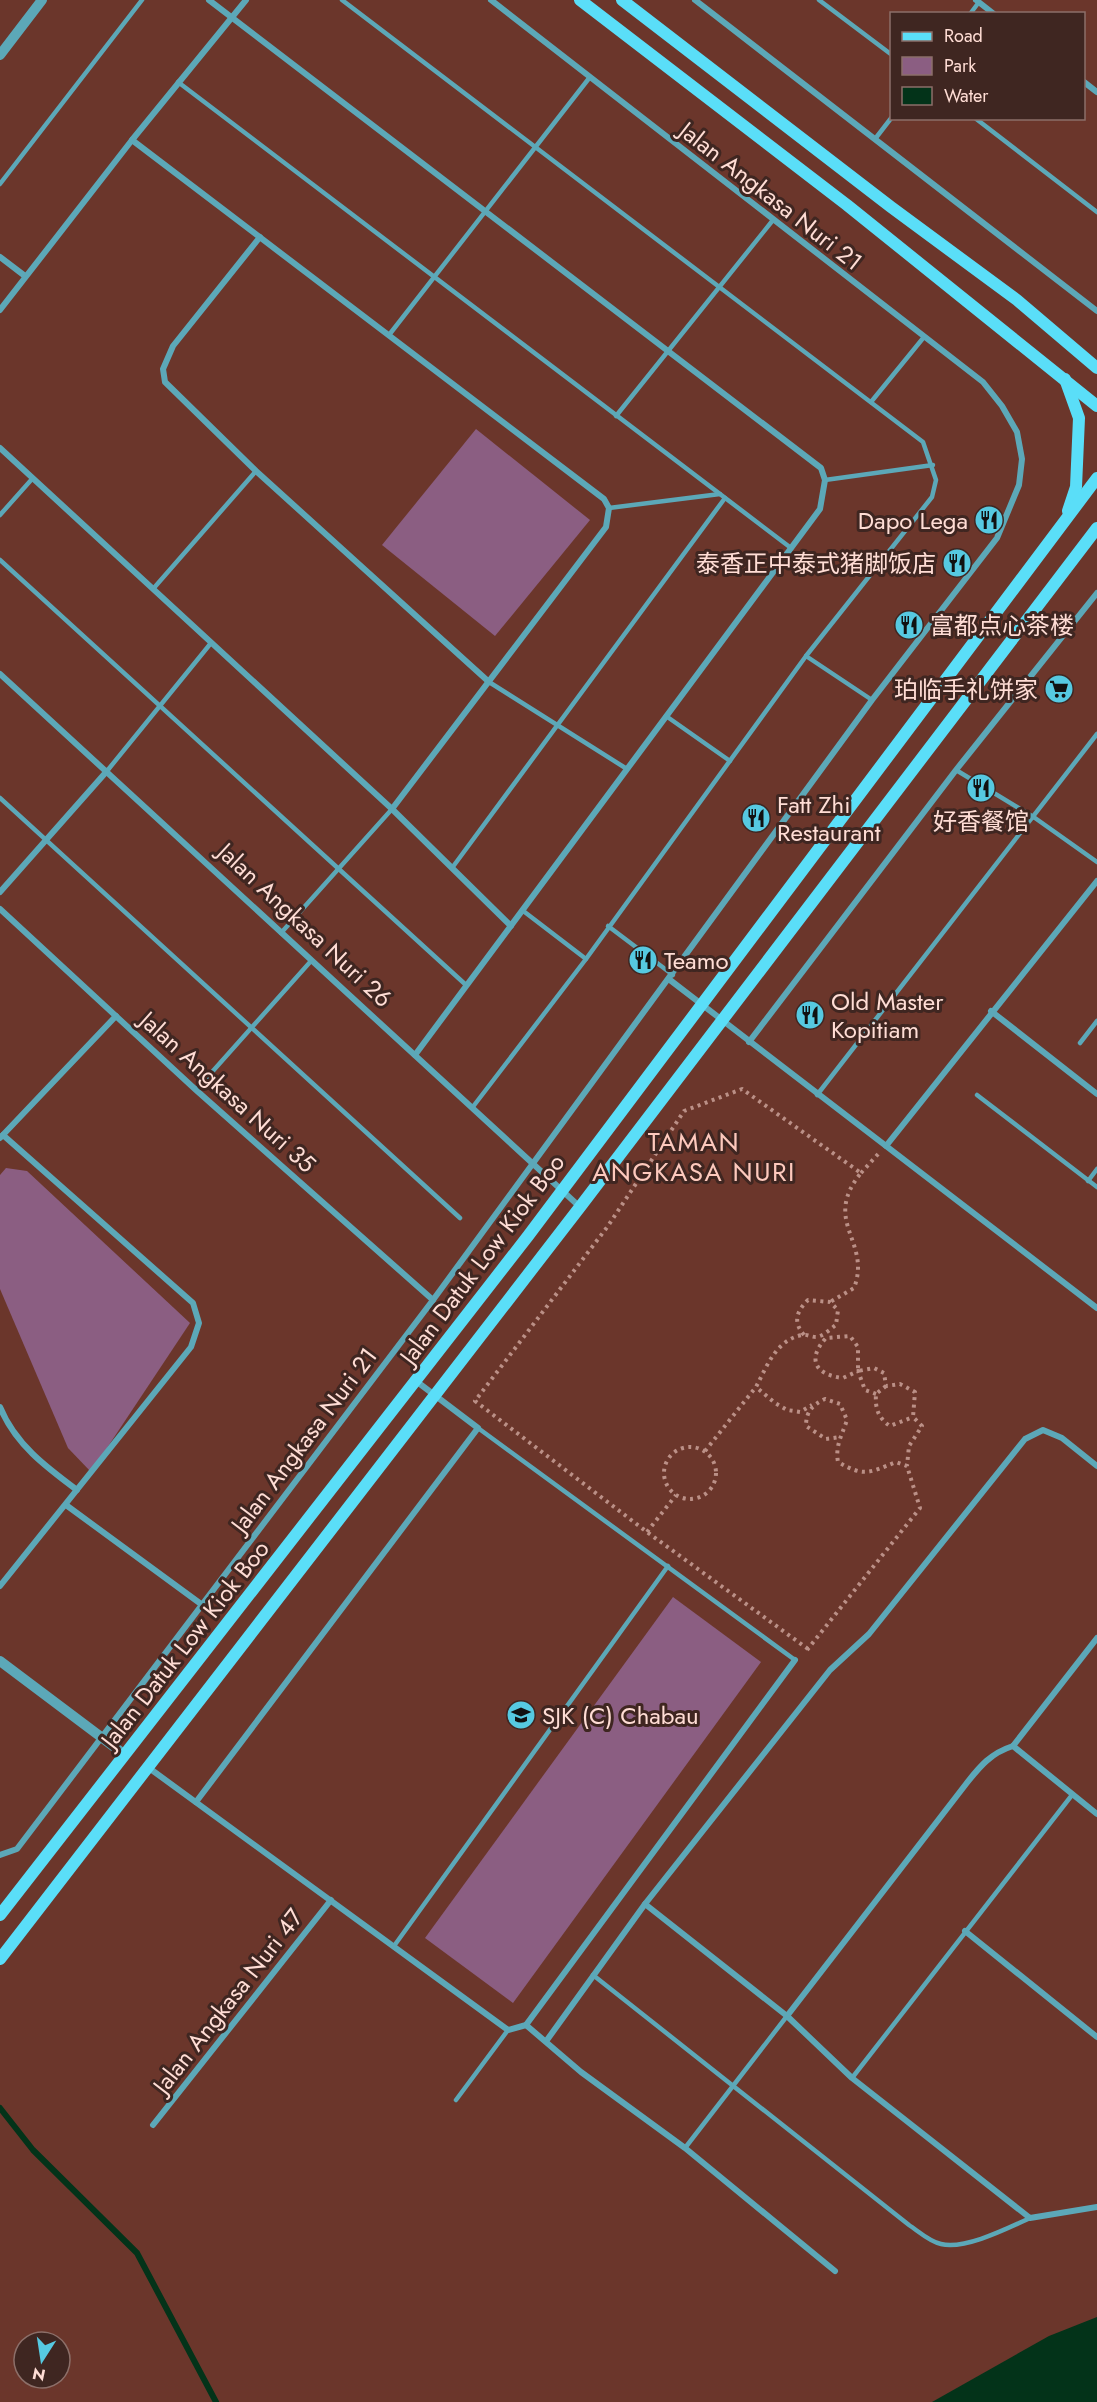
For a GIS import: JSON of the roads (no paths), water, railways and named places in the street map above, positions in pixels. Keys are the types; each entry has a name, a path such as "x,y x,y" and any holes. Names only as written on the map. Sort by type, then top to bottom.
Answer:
{"main road":[{"path":"580,0 838,198 1064,377 1097,406"},
{"path":"622,0 891,207 1017,300 1078,352 1097,365"},
{"path":"1064,377 1079,418 1076,487 1065,521"},
{"name":"Jalan Datuk Low Kiok Boo","path":"0,1915 562,1190 1097,478"},
{"name":"Jalan Datuk Low Kiok Boo","path":"0,1959 580,1207 720,1020 1097,528"}],"street":[{"path":"0,55 42,0"},
{"path":"209,0 821,468 825,480 820,509 415,1055"},
{"path":"0,310 178,82 246,0"},
{"name":"Jalan Angkasa Nuri 21","path":"0,1855 17,1849 433,1300 672,978 872,700 997,538 1020,485 1022,459 1017,432 983,382 490,0"},
{"path":"695,0 1097,311"},
{"path":"977,1 991,12"},
{"path":"132,140 604,499 609,508 606,527 392,809"},
{"path":"260,237 173,346 163,369 165,382 256,471 489,682"},
{"path":"0,257 25,276"},
{"path":"0,448 392,809 511,926"},
{"path":"749,1042 956,770 1097,593"},
{"name":"Jalan Angkasa Nuri 26","path":"0,674 580,1207"},
{"path":"0,892 107,771"},
{"path":"885,1146 1097,881"},
{"name":"Jalan Angkasa Nuri 35","path":"0,909 196,1090 433,1300"},
{"path":"672,978 720,1020 1097,1308"},
{"path":"991,1011 1097,1094"},
{"path":"0,1586 190,1347 199,1323 193,1303 2,1137 116,1016"},
{"path":"196,1802 478,1428 416,1381"},
{"path":"0,1407 8,1427 28,1450 77,1490"},
{"path":"547,2040 645,1904 830,1670 869,1634 1025,1440 1043,1430 1054,1433 1097,1466"},
{"path":"66,1505 201,1605"},
{"path":"787,2016 979,1768 999,1750 1013,1746 1097,1638"},
{"path":"0,1660 125,1755"},
{"path":"149,1768 508,2030 526,2025 795,1660"},
{"path":"1013,1746 1097,1814"},
{"name":"Jalan Angkasa Nuri 47","path":"153,2125 331,1899"},
{"path":"645,1904 787,2016 852,2078 1030,2218 1097,2207"},
{"path":"965,1931 1097,2037"},
{"path":"526,2025 547,2040 551,2047 581,2072 685,2148 835,2271"}],"lane":[{"path":"0,184 142,0"},
{"path":"342,0 923,442 933,465 936,486 932,497 806,656 586,959 472,1108"},
{"path":"819,0 890,54"},
{"path":"389,335 590,77"},
{"path":"178,82 791,548"},
{"path":"875,139 890,118"},
{"path":"978,120 1097,212"},
{"path":"616,416 773,220"},
{"path":"871,402 924,337"},
{"path":"825,480 933,465"},
{"path":"153,589 256,471"},
{"path":"0,515 32,479"},
{"path":"609,508 720,494"},
{"path":"452,868 725,498"},
{"path":"0,560 338,871 466,985"},
{"path":"107,771 211,643"},
{"path":"806,656 872,700"},
{"path":"489,682 627,769"},
{"path":"666,716 730,761"},
{"path":"817,1095 1035,818 1097,734"},
{"path":"956,770 1035,818 1097,862"},
{"path":"0,798 460,1218"},
{"path":"281,933 392,809"},
{"path":"522,910 586,959"},
{"path":"608,926 672,978"},
{"path":"196,1090 311,961"},
{"path":"1080,1043 1097,1021"},
{"path":"977,1095 1097,1187"},
{"path":"1088,1181 1097,1169"},
{"path":"478,1428 795,1660"},
{"path":"394,1946 668,1566"},
{"path":"852,2078 1072,1795"},
{"path":"593,1975 909,2225 940,2244 956,2245 974,2240 1030,2218"},
{"path":"685,2148 787,2016"},
{"path":"456,2100 508,2030"}],"water":[{"path":"1097,2317 1097,2402 932,2402 1049,2336"}],"waterway":[{"path":"0,2108 33,2150 137,2253 216,2402"}],"place":[{"name":"Dapo Lega","path":"989,520"},
{"name":"泰香正中泰式猪脚饭店","path":"957,563"},
{"name":"富都点心茶楼","path":"909,625"},
{"name":"珀临手礼饼家","path":"1059,689"},
{"name":"好香餐馆","path":"981,788"},
{"name":"Fatt Zhi Restaurant","path":"756,818"},
{"name":"Teamo","path":"643,960"},
{"name":"Old Master Kopitiam","path":"810,1015"},
{"name":"SJK (C) Chabau","path":"521,1715"}],"district":[{"name":"TAMAN ANGKASA NURI","path":"694,1157"}]}
